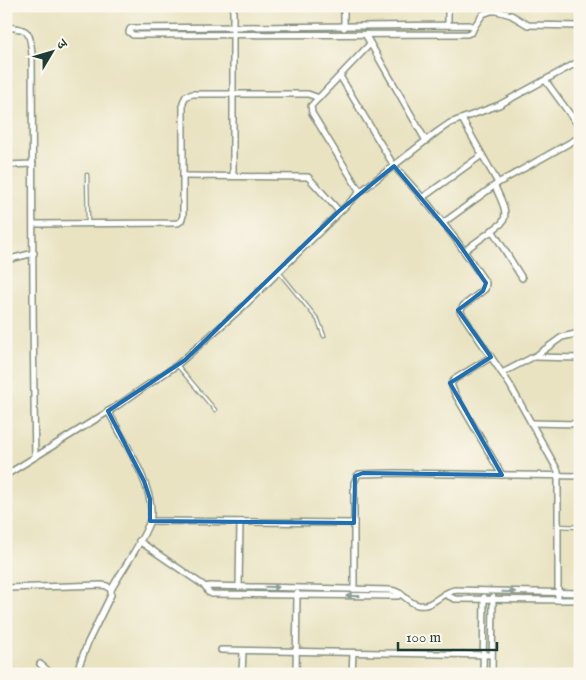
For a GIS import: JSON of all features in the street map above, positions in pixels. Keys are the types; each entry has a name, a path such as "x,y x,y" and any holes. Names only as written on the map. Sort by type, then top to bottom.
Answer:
{"street":[{"path":"233,6 233,175"},
{"path":"344,6 344,35"},
{"path":"448,6 448,25"},
{"path":"474,27 469,25 448,25 132,28 129,32 133,35 467,34 472,32 483,14 491,11 511,16 528,25 580,26"},
{"path":"6,27 23,29 30,37 34,224 33,380 35,456"},
{"path":"365,34 426,141"},
{"path":"360,192 312,113 310,106 370,44"},
{"path":"6,475 177,366 245,305 360,192 450,123 491,108 580,61"},
{"path":"340,76 394,166 443,223 464,251 486,286 483,291 463,306 460,311 502,374 556,466 559,476 558,600"},
{"path":"545,80 580,128"},
{"path":"34,224 88,222 178,223 183,216 184,99 189,94 308,94 318,98"},
{"path":"462,119 496,185 506,216 504,222 464,251"},
{"path":"443,223 496,185 580,138"},
{"path":"422,198 482,155"},
{"path":"6,165 33,164"},
{"path":"183,176 308,176 339,211"},
{"path":"492,230 522,278"},
{"path":"6,260 34,253"},
{"path":"502,374 562,337 580,333"},
{"path":"533,356 580,358"},
{"path":"491,357 455,379 451,384 502,475"},
{"path":"76,674 88,642 111,595 111,590 150,521 151,514 150,499 144,481 108,411"},
{"path":"531,423 580,424"},
{"path":"354,588 355,480 357,476 363,473 580,476"},
{"path":"150,521 354,524"},
{"path":"239,587 240,522"},
{"path":"139,541 206,588 210,594 398,596 401,594"},
{"path":"6,588 102,585 107,586 111,590"},
{"path":"206,588 210,586 390,590 397,591 411,602 421,605 434,602 444,594 455,590 580,593"},
{"path":"296,674 297,588"},
{"path":"483,674 484,591"},
{"path":"492,674 493,591"},
{"path":"444,594 455,599 580,600"},
{"path":"221,650 297,653 492,655"},
{"path":"242,674 243,651"},
{"path":"352,674 353,653"},
{"path":"40,664 52,674"}],"lane":[{"path":"86,175 88,222"},
{"path":"279,272 318,320 324,336"},
{"path":"177,366 215,410"},
{"path":"558,526 580,527"}],"highlighted area":[{"path":"394,166 457,241 486,283 483,291 458,310 491,357 450,383 502,475 363,473 355,476 354,523 150,521 150,499 144,481 108,411 185,360 339,211"}]}
